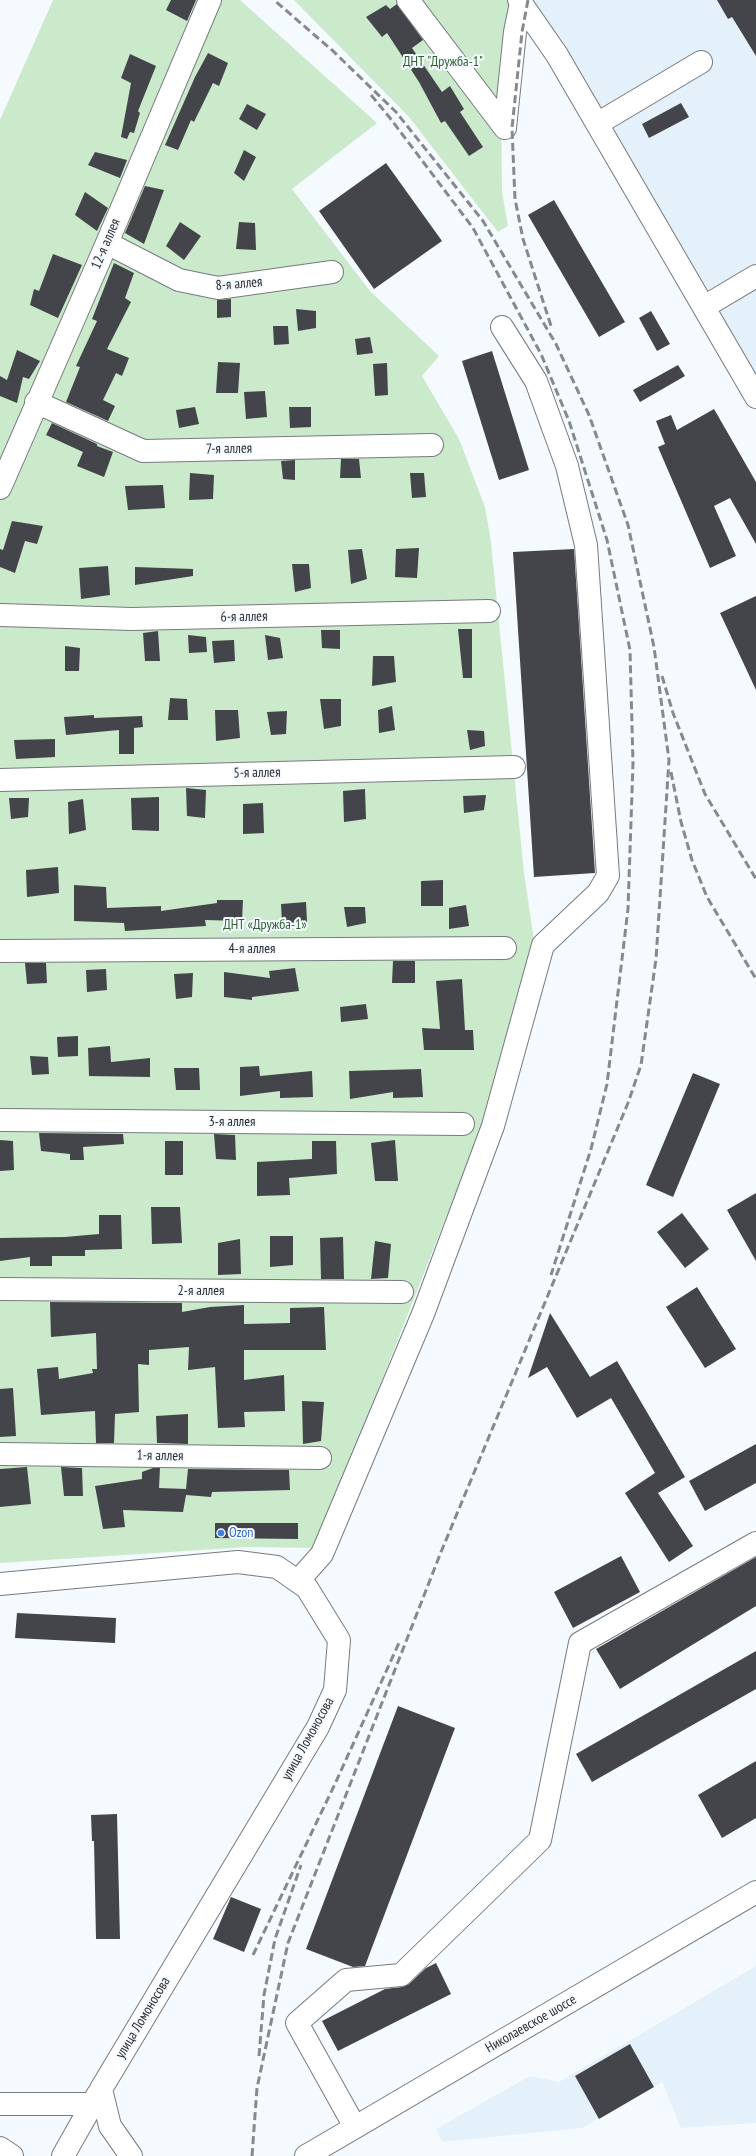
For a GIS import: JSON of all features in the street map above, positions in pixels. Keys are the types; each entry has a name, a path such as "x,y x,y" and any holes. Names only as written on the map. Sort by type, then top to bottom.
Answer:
{"street":[{"name":"12-я аллея","path":"0,488 36,402 107,243 210,0"},
{"path":"408,0 504,128 520,1"},
{"path":"520,1 557,56 756,397"},
{"path":"597,124 701,62"},
{"name":"8-я аллея","path":"107,243 179,280 218,288 332,272"},
{"path":"704,307 756,276"},
{"path":"298,1582 322,1554 423,1314 493,1126 543,945 598,893 608,876 586,544 567,466 536,381 502,327"},
{"name":"7-я аллея","path":"36,402 143,451 432,445"},
{"name":"6-я аллея","path":"0,615 132,619 489,611"},
{"name":"5-я аллея","path":"0,780 514,767"},
{"name":"4-я аллея","path":"0,951 505,948"},
{"name":"3-я аллея","path":"0,1120 463,1124"},
{"name":"2-я аллея","path":"0,1289 402,1292"},
{"name":"1-я аллея","path":"0,1454 320,1458"},
{"path":"355,2127 298,2023 346,1980 401,1975 540,1840 580,1643 756,1543"},
{"name":"улица Ломоносова","path":"0,1584 238,1562 277,1567 307,1588 339,1640 335,1690 318,1727 97,2096 63,2156"},
{"name":"Николаевское шоссе","path":"306,2156 756,1892"},
{"path":"0,2104 97,2096 110,2126 131,2156"},
{"path":"0,2148 12,2156"}],"shaded area":[{"path":"526,0 756,0 756,376 734,337"},
{"path":"756,1966 756,2123 681,2128 662,2082 582,2128 442,2142 436,2129 530,2076 559,2082"}],"green space":[{"name":"ДНТ «Дружба-1»","path":"53,0 240,0 377,123 292,189 370,291 439,356 422,376 459,439 485,507 491,542 524,873 535,947 481,1128 316,1548 248,1547 0,1563 0,120"},
{"name":"ДНТ \"Дружба-1\"","path":"294,0 511,0 501,92 502,192 508,226 498,232 409,117"}],"building":[{"path":"171,0 196,0 187,21 166,10"},
{"path":"717,0 756,0 756,56 732,17 728,19"},
{"path":"397,4 423,40 412,48 442,92 450,86 464,109 460,112 483,147 469,156 445,121 441,123 419,82 387,33 382,37 366,17 386,5 390,9"},
{"path":"208,53 228,63 219,86 213,83 194,122 191,120 178,150 165,145 195,77"},
{"path":"130,54 156,66 138,111 140,113 134,133 130,132 127,139 121,137 131,83 121,78"},
{"path":"681,103 689,117 649,138 642,124"},
{"path":"247,104 266,114 257,130 239,119"},
{"path":"244,150 256,157 244,181 234,173"},
{"path":"95,152 127,160 120,178 88,165"},
{"path":"386,163 442,241 374,289 319,211"},
{"path":"145,186 164,190 144,244 125,233"},
{"path":"85,192 108,208 97,231 75,215"},
{"path":"554,200 625,322 599,337 528,215"},
{"path":"180,222 201,236 184,260 166,246"},
{"path":"239,222 255,223 256,250 236,249"},
{"path":"53,254 82,265 58,318 30,305 34,289 39,291"},
{"path":"114,263 134,273 125,298 131,302 107,349 129,358 122,376 116,373 103,400 115,406 108,421 66,402 80,367 76,366 97,321 92,319"},
{"path":"231,299 231,317 217,318 217,300"},
{"path":"296,309 316,311 316,328 298,331"},
{"path":"651,311 670,344 657,351 639,318"},
{"path":"273,326 288,326 289,344 274,345"},
{"path":"370,337 373,353 357,355 355,339"},
{"path":"17,350 40,361 29,379 23,377 17,403 0,396 0,376 7,380"},
{"path":"492,351 529,470 499,480 462,361"},
{"path":"218,362 240,363 238,393 216,393"},
{"path":"387,363 388,395 375,396 373,364"},
{"path":"678,365 685,376 640,402 633,390"},
{"path":"265,391 267,417 246,419 244,392"},
{"path":"195,407 199,424 179,428 176,410"},
{"path":"289,407 311,407 311,427 290,428"},
{"path":"714,409 756,482 756,544 730,498 714,506 736,556 710,568 658,447 665,444 656,421 671,415 677,430"},
{"path":"52,423 97,444 97,446 113,452 104,477 77,466 83,452 46,435"},
{"path":"341,459 359,459 361,478 340,478"},
{"path":"295,460 295,480 283,479 281,461"},
{"path":"190,473 214,475 213,499 189,500"},
{"path":"410,473 424,473 426,497 412,498"},
{"path":"163,485 165,508 128,510 125,486"},
{"path":"12,521 43,526 37,544 25,541 15,573 0,567 0,549 3,550"},
{"path":"419,548 417,578 395,577 396,549"},
{"path":"362,549 367,579 351,584 348,550"},
{"path":"574,549 595,873 534,877 513,552"},
{"path":"292,564 309,564 311,588 295,592"},
{"path":"108,566 110,595 81,599 79,568"},
{"path":"135,567 193,569 193,576 135,585"},
{"path":"756,596 756,690 720,613"},
{"path":"458,629 472,629 472,678 463,678"},
{"path":"321,630 340,630 340,649 322,648"},
{"path":"158,631 160,661 145,661 143,633"},
{"path":"188,635 206,637 207,652 189,653"},
{"path":"265,635 280,638 283,658 268,660"},
{"path":"234,640 235,661 214,663 212,641"},
{"path":"65,646 80,648 79,671 65,671"},
{"path":"373,656 394,656 396,682 372,686"},
{"path":"170,698 187,699 188,720 168,720"},
{"path":"320,699 341,699 341,726 324,729"},
{"path":"392,706 395,730 379,733 378,710"},
{"path":"215,710 238,710 240,738 216,741"},
{"path":"287,711 286,734 271,735 267,712"},
{"path":"94,715 94,718 142,716 143,727 134,728 134,754 119,754 119,730 66,735 64,717"},
{"path":"467,730 484,731 485,746 470,750"},
{"path":"55,739 55,757 16,759 14,740"},
{"path":"186,788 206,790 205,818 187,816"},
{"path":"365,789 366,819 344,822 343,791"},
{"path":"486,795 484,810 464,813 463,796"},
{"path":"159,797 159,831 132,830 131,798"},
{"path":"9,798 29,798 28,817 11,819"},
{"path":"83,799 86,830 69,834 68,802"},
{"path":"263,803 264,833 243,834 243,804"},
{"path":"58,867 59,893 27,897 26,870"},
{"path":"443,880 443,906 421,906 421,881"},
{"path":"74,885 106,887 107,908 161,906 161,911 217,903 217,900 243,900 242,921 205,920 206,926 125,931 124,923 74,921"},
{"path":"306,902 307,922 282,923 281,904"},
{"path":"466,905 469,926 449,929 449,908"},
{"path":"344,907 365,907 366,923 347,927"},
{"path":"393,961 415,961 415,983 392,983"},
{"path":"25,963 46,963 47,983 27,984"},
{"path":"295,968 299,991 252,997 252,1000 224,997 224,972 270,978 269,971"},
{"path":"106,969 107,990 87,992 86,970"},
{"path":"193,973 192,997 176,999 174,974"},
{"path":"462,979 465,1030 473,1030 474,1050 424,1050 422,1028 440,1029 436,981"},
{"path":"366,1004 368,1019 341,1022 340,1007"},
{"path":"78,1036 78,1056 58,1057 57,1037"},
{"path":"110,1046 111,1062 150,1058 150,1077 89,1076 88,1048"},
{"path":"30,1056 48,1057 49,1074 32,1075"},
{"path":"259,1066 260,1076 312,1071 313,1097 280,1098 280,1091 240,1096 240,1067"},
{"path":"174,1068 199,1068 200,1090 176,1090"},
{"path":"421,1069 423,1097 393,1098 393,1092 350,1099 349,1071"},
{"path":"693,1073 720,1084 673,1197 646,1185"},
{"path":"39,1133 123,1134 124,1144 83,1147 84,1160 70,1160 70,1154 41,1151"},
{"path":"214,1134 235,1135 236,1160 216,1159"},
{"path":"0,1140 13,1141 14,1170 0,1171"},
{"path":"395,1140 398,1181 375,1181 371,1143"},
{"path":"165,1141 183,1141 183,1175 165,1175"},
{"path":"312,1141 336,1141 337,1174 289,1178 290,1195 257,1196 257,1162 312,1159"},
{"path":"756,1193 756,1261 727,1210"},
{"path":"151,1207 180,1207 182,1243 152,1244"},
{"path":"682,1213 709,1249 685,1268 657,1232"},
{"path":"99,1215 121,1215 122,1249 85,1250 85,1256 52,1256 52,1266 30,1266 30,1257 0,1261 0,1238 65,1237 99,1234"},
{"path":"270,1236 293,1236 293,1265 270,1267"},
{"path":"343,1237 344,1279 321,1279 320,1238"},
{"path":"240,1239 241,1274 218,1275 218,1243"},
{"path":"375,1241 391,1244 388,1278 371,1279"},
{"path":"697,1287 736,1349 705,1368 666,1307"},
{"path":"50,1302 182,1303 182,1312 210,1307 244,1305 244,1324 290,1323 290,1308 324,1307 326,1350 244,1350 244,1380 284,1375 285,1411 244,1412 245,1427 218,1428 215,1367 188,1370 189,1347 149,1350 149,1365 138,1364 139,1412 115,1414 114,1443 96,1443 95,1411 41,1415 37,1369 58,1367 59,1379 93,1373 92,1369 97,1369 96,1333 51,1337"},
{"path":"550,1313 590,1377 617,1361 685,1477 658,1493 693,1546 669,1562 625,1493 655,1473 611,1398 577,1418 547,1367 528,1378"},
{"path":"13,1388 16,1436 0,1437 0,1389"},
{"path":"302,1401 324,1402 321,1441 303,1444"},
{"path":"188,1414 188,1444 157,1443 156,1416"},
{"path":"756,1444 756,1483 705,1511 689,1481"},
{"path":"27,1467 31,1504 0,1507 0,1469"},
{"path":"61,1467 82,1468 83,1496 64,1496"},
{"path":"153,1468 160,1468 159,1488 186,1489 188,1469 289,1470 290,1490 212,1492 211,1497 186,1495 183,1512 123,1510 125,1527 103,1529 95,1486 142,1479 142,1472"},
{"path":"215,1523 298,1523 298,1539 215,1538"},
{"path":"621,1556 640,1592 573,1628 554,1592"},
{"path":"756,1557 756,1606 620,1689 596,1649"},
{"path":"17,1613 116,1618 115,1643 15,1638"},
{"path":"756,1651 756,1689 592,1782 576,1754"},
{"path":"398,1706 455,1728 365,1966 353,1967 306,1949"},
{"path":"756,1761 756,1818 722,1838 698,1795"},
{"path":"117,1814 120,1939 96,1939 94,1841 92,1841 91,1815"},
{"path":"231,1897 261,1909 244,1952 213,1939"},
{"path":"436,1963 451,1994 338,2051 322,2021 385,1989 402,1987 409,1984 426,1968"},
{"path":"630,2044 654,2087 599,2119 575,2076"}],"railway":[{"path":"252,2156 257,2088 288,1943 441,1552 628,1103 641,1065 656,959 669,760 654,647 628,525 589,415 556,344 483,221 396,112 333,51 274,0"},
{"path":"528,0 522,32 512,128 515,199 523,239 552,329"},
{"path":"371,95 473,228 541,354 569,421 607,540 630,650 633,763 628,909 607,1084 591,1149 551,1275"},
{"path":"662,676 673,713 705,794 756,879"},
{"path":"671,772 681,822 692,860 707,897 756,979"},
{"path":"253,1955 334,1786 399,1643"},
{"path":"259,2056 264,1995 275,1939 301,1865"}],"place":[{"name":"Ozon","path":"221,1533"}]}
